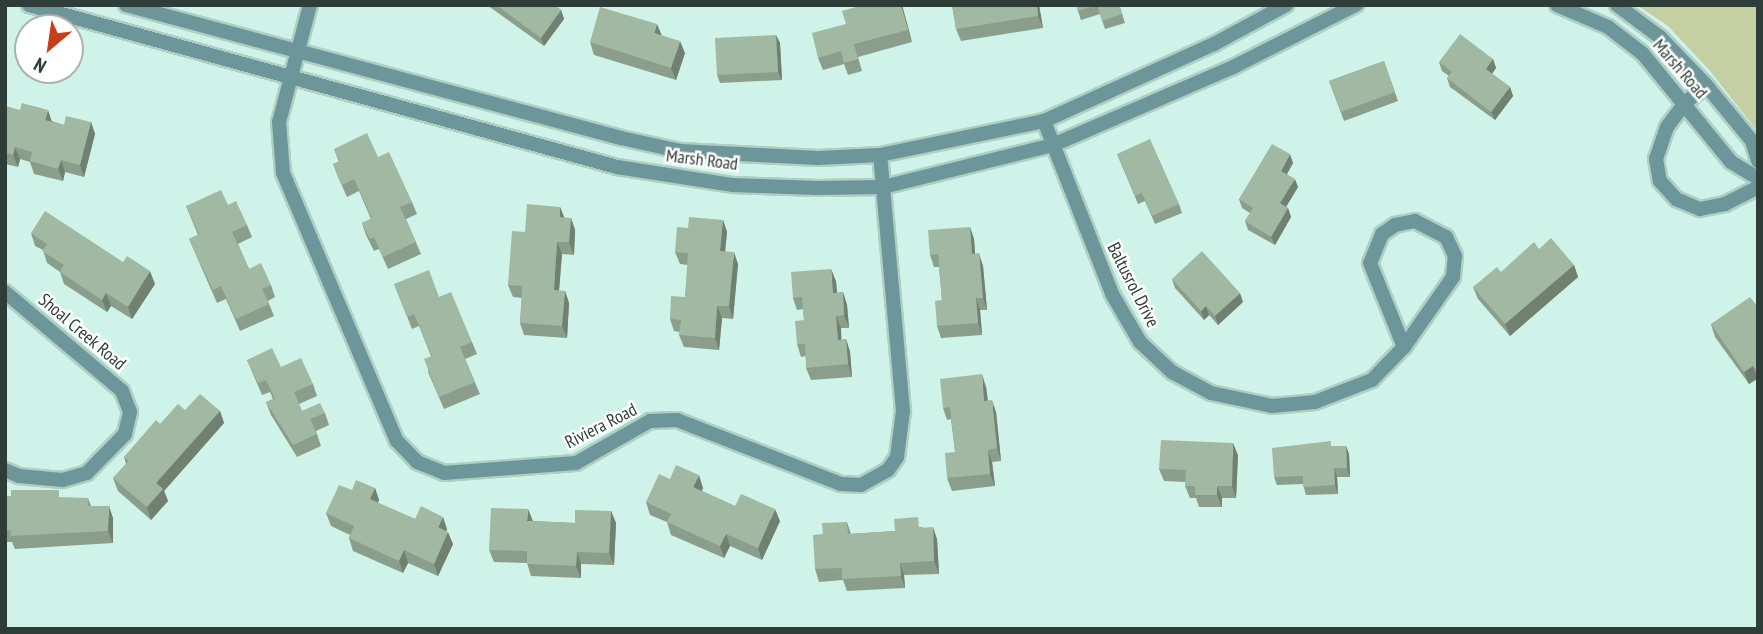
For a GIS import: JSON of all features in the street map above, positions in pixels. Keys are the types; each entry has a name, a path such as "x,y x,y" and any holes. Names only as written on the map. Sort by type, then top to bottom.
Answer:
{"street":[{"name":"Marsh Road","path":"29,5 617,167 732,185 883,187 1053,145 1233,67 1356,5"},
{"name":"Marsh Road","path":"126,5 680,151 818,158 880,155 1044,121 1190,55 1286,5"},
{"name":"Riviera Road","path":"310,5 279,122 283,173 397,441 417,462 444,473 576,463 650,421 677,420 841,484 874,480 897,457 903,411 880,155"},
{"name":"Marsh Road","path":"1557,5 1608,27 1643,54 1731,162 1758,178"},
{"name":"Marsh Road","path":"1616,5 1660,37 1706,85 1752,141 1758,161"},
{"path":"1706,85 1685,103 1667,127 1656,159 1667,190 1688,205 1712,209 1758,187"},
{"name":"Baltusrol Drive","path":"1044,121 1098,264 1126,321 1156,359 1190,383 1250,404 1315,402 1372,380 1404,347 1447,289 1456,263 1441,232 1415,221 1395,225 1382,234 1370,263 1404,347"},
{"name":"Shoal Creek Road","path":"5,292 122,391 130,412 125,433 87,473 62,480 19,476 5,470"}],"green space":[{"path":"1637,5 1758,5 1758,132 1710,71 1668,26"}],"building":[{"path":"496,5 554,5 561,10 541,38"},
{"path":"863,5 901,5 908,30 854,44 858,59 844,63 841,51 818,58 812,33 846,24 842,11"},
{"path":"952,5 1037,5 1038,16 956,29"},
{"path":"1076,5 1097,5 1078,11"},
{"path":"1097,5 1119,5 1122,14 1102,21"},
{"path":"600,7 657,24 654,33 680,41 671,68 590,42"},
{"path":"1460,34 1493,59 1486,69 1510,87 1491,112 1447,78 1452,72 1439,62"},
{"path":"776,35 778,72 717,75 715,38"},
{"path":"1384,61 1395,92 1341,112 1329,81"},
{"path":"22,103 48,110 45,120 64,125 66,116 91,122 80,165 61,160 58,169 30,161 32,152 15,147 13,155 5,153 5,106 20,110"},
{"path":"367,133 378,157 389,152 412,202 400,207 416,242 383,257 374,237 370,239 362,223 372,218 354,179 342,185 333,164 340,161 334,149"},
{"path":"1150,139 1179,204 1152,216 1142,193 1135,196 1117,154"},
{"path":"1272,144 1290,154 1281,171 1295,179 1280,203 1288,208 1271,237 1245,221 1253,208 1239,199"},
{"path":"221,190 228,205 236,201 247,225 232,232 249,269 261,263 271,285 262,289 269,304 236,319 221,286 213,290 189,239 199,234 186,206"},
{"path":"527,204 560,207 560,217 571,218 569,242 557,242 554,290 565,291 562,326 520,323 522,286 508,285 512,231 525,232"},
{"path":"45,211 123,262 127,256 150,271 128,307 106,293 102,300 60,272 64,265 42,251 47,244 31,233"},
{"path":"689,217 723,220 720,251 734,252 729,306 717,306 715,338 679,335 681,320 670,319 671,296 685,297 688,253 675,252 677,227 688,228"},
{"path":"970,227 972,254 979,253 983,298 976,298 978,323 937,326 935,301 942,300 938,254 930,255 928,230"},
{"path":"1551,238 1574,265 1505,324 1473,287 1497,267 1501,272 1534,242 1539,249"},
{"path":"1202,251 1240,293 1215,316 1206,306 1201,311 1172,279"},
{"path":"831,269 833,293 843,292 844,315 836,316 838,340 846,339 848,364 806,368 805,344 797,344 795,321 804,320 802,297 793,298 791,272"},
{"path":"429,270 439,297 451,292 472,342 460,347 475,382 439,397 424,359 432,356 414,314 407,317 394,284"},
{"path":"1750,297 1758,307 1758,373 1753,366 1744,372 1711,324"},
{"path":"272,348 281,367 301,358 313,384 294,392 302,411 320,403 325,413 310,419 317,434 293,445 266,402 275,399 266,380 258,383 247,360"},
{"path":"982,374 984,401 992,400 997,448 988,450 990,474 947,478 945,453 955,452 950,407 943,408 940,379"},
{"path":"200,394 220,411 156,483 163,489 147,507 113,478 129,461 124,457 156,420 160,424 178,404 185,410"},
{"path":"1161,440 1233,443 1232,486 1217,486 1217,495 1195,495 1195,486 1185,486 1186,470 1159,469"},
{"path":"1331,441 1331,446 1346,446 1347,468 1334,468 1335,485 1303,487 1303,476 1274,477 1272,448"},
{"path":"676,465 699,475 693,487 735,506 741,494 775,509 758,548 726,534 720,546 667,522 671,514 646,502 659,474 670,479"},
{"path":"356,480 375,488 370,499 415,519 421,506 443,517 438,527 448,532 434,564 404,550 399,561 349,538 354,526 326,513 339,485 352,490"},
{"path":"11,490 59,490 59,498 88,498 88,506 109,506 108,531 10,536 11,530 5,530 5,496 11,496"},
{"path":"491,508 528,509 527,521 575,523 575,510 611,511 609,553 577,552 576,566 527,564 527,551 489,550"},
{"path":"918,517 919,528 933,527 934,561 900,563 901,576 842,579 842,568 815,569 813,535 823,534 822,523 847,522 848,534 895,531 894,519"}]}
